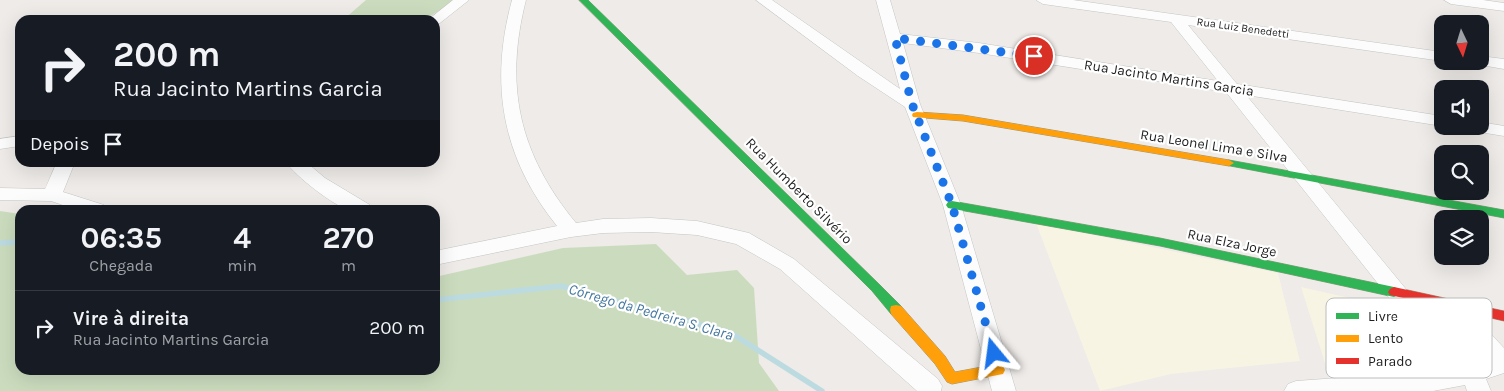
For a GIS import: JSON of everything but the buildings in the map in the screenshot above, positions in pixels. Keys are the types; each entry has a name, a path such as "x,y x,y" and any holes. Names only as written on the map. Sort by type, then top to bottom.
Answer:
{"street":[{"path":"440,16 462,0"},
{"path":"519,0 506,65 506,82 512,120 516,135 536,182 547,200 571,230"},
{"name":"Rua Humberto Silvério","path":"583,0 876,288 940,360 952,378"},
{"path":"763,0 915,110"},
{"path":"883,0 915,110 952,205 1004,391"},
{"name":"Rua Luiz Benedetti","path":"1043,0 1434,55"},
{"path":"1451,0 1504,7"},
{"path":"1176,19 1399,294"},
{"name":"Rua Jacinto Martins Garcia","path":"895,38 978,48 1434,120"},
{"path":"1489,62 1504,64"},
{"name":"Rua Leonel Lima e Silva","path":"915,110 1304,176 1369,190 1504,214"},
{"path":"1489,129 1504,131"},
{"path":"0,144 15,142"},
{"path":"52,195 64,167"},
{"path":"299,167 319,183 355,205"},
{"path":"0,194 52,195 83,205"},
{"name":"Rua Elza Jorge","path":"952,205 1060,224 1416,298"},
{"path":"440,257 571,230 603,226 651,225 698,228 742,238 787,264 924,389 952,378 998,370"},
{"path":"1492,350 1504,363 1492,371"},
{"path":"1296,391 1436,381 1476,382"}],"shaded area":[{"path":"1036,223 1278,273 1300,361 1171,374 1100,391"},
{"path":"1301,287 1350,298 1326,298 1326,366"}],"green space":[{"path":"366,0 456,0 432,15 349,15"},
{"path":"0,211 15,213 15,375 440,375 440,276 563,248 656,244 687,275 737,270 754,288 759,363 779,391 0,391"}],"waterway":[{"name":"Córrego da Pedreira S. Clara","path":"0,243 15,242"},
{"name":"Córrego da Pedreira S. Clara","path":"440,299 561,286 731,333 822,391"}],"traffic: fast":[{"path":"583,0 876,288 896,310"},
{"path":"1229,163 1504,214"},
{"path":"952,205 1160,242 1394,292"}],"traffic: slow":[{"path":"917,115 963,118 1229,163"},
{"path":"896,310 940,360 952,378 998,370"}],"traffic: jam":[{"path":"1394,292 1422,298"},
{"path":"1492,313 1504,316"}],"route":[{"path":"994,353 952,205 918,115 912,104 895,38 1034,56"}]}
